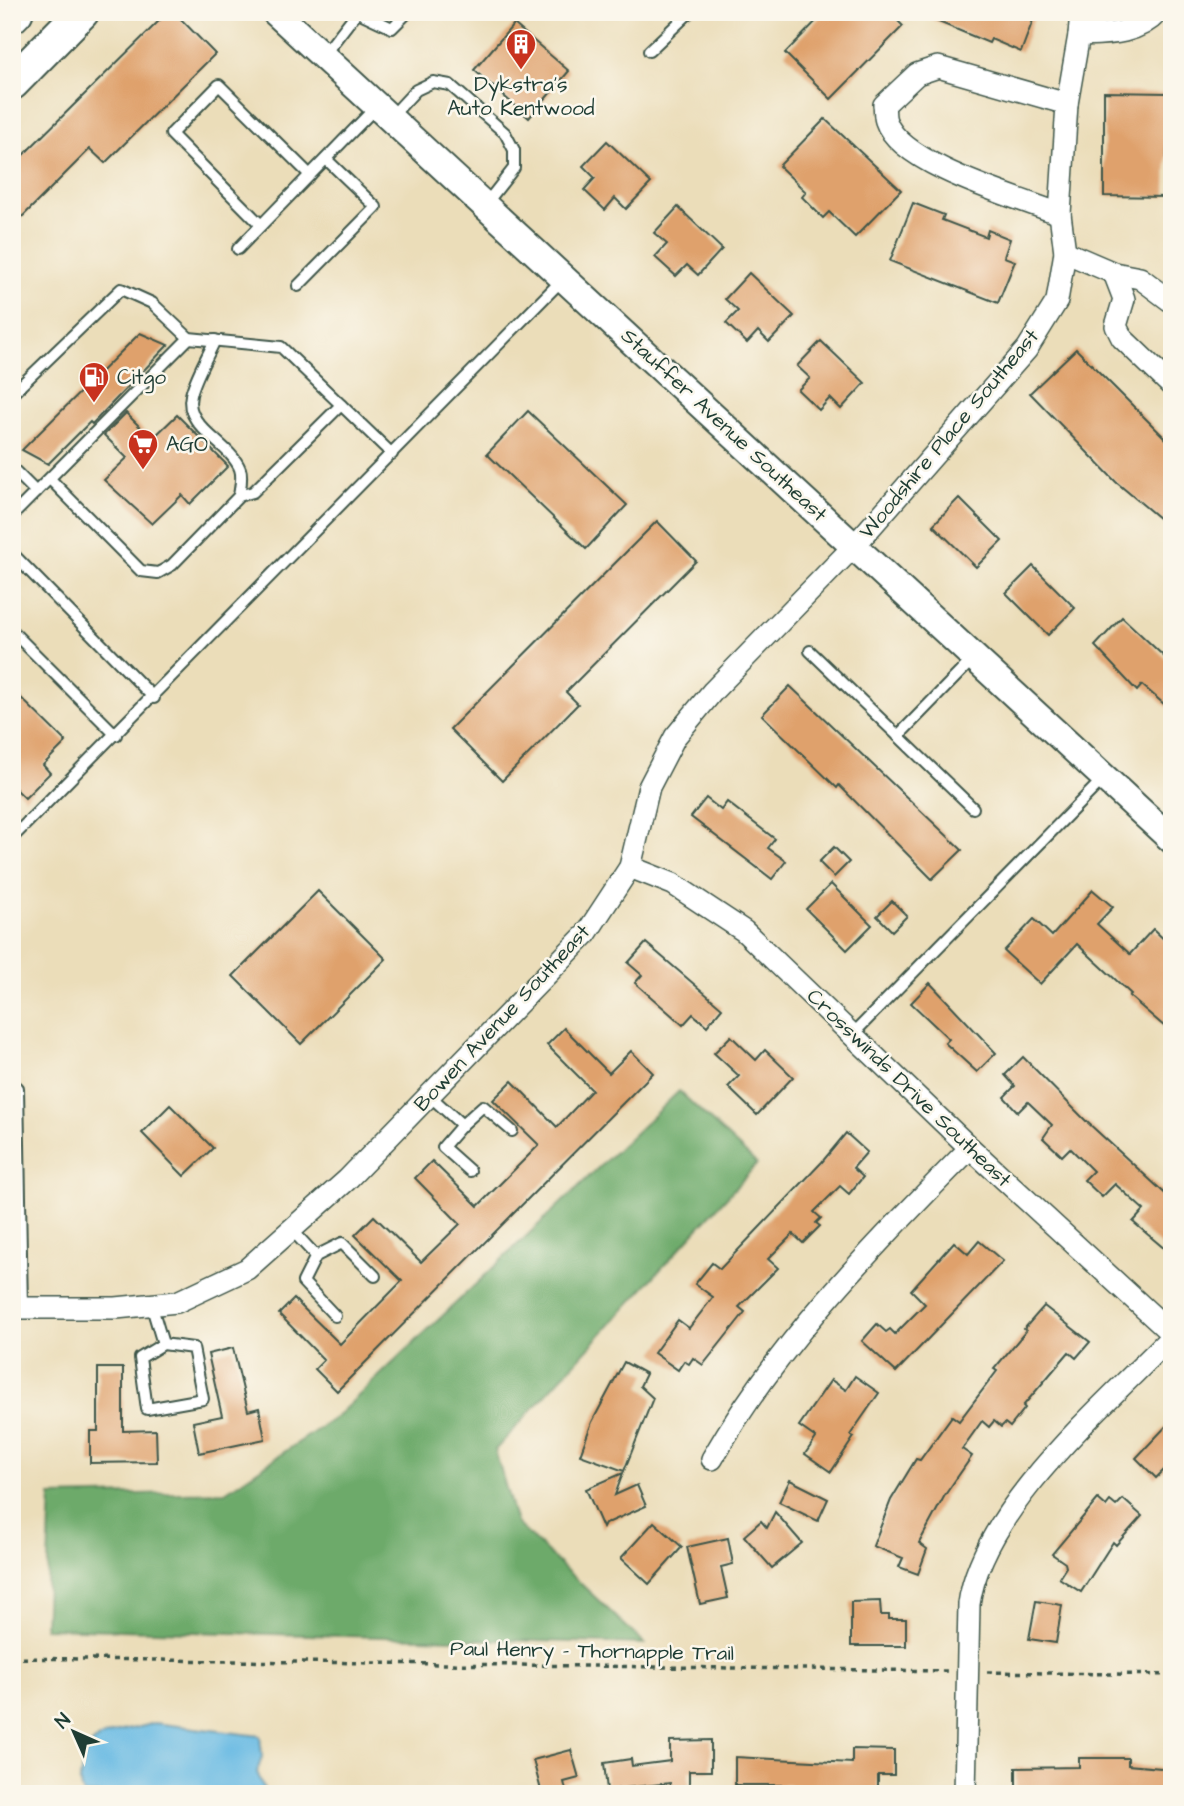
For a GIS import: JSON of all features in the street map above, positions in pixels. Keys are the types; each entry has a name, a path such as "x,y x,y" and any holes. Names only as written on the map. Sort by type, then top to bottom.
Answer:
{"main road":[{"path":"12,83 82,12"}],"street":[{"name":"Stauffer Avenue Southeast","path":"275,12 1172,839"},
{"name":"Woodshire Place Southeast","path":"855,545 1027,349 1056,301 1065,252 1060,214 1067,104 1081,12"},
{"path":"1079,35 1111,34 1134,29 1157,12"},
{"path":"1060,214 935,167 906,145 886,122 884,104 917,74 938,67 1067,104"},
{"path":"1065,252 1114,273 1140,278 1172,302"},
{"path":"1114,273 1124,299 1116,326 1122,338 1172,386"},
{"name":"Bowen Avenue Southeast","path":"17,1308 177,1302 247,1269 347,1180 586,934 630,867 649,787 675,737 713,691 855,545"},
{"name":"Crosswinds Drive Southeast","path":"630,867 673,884 744,931 970,1148 1172,1335"},
{"path":"712,1459 761,1382 814,1313 970,1148"},
{"path":"964,1794 965,1672 971,1592 1003,1520 1045,1467 1172,1335"}],"lane":[{"path":"323,56 358,12 392,28 408,12"},
{"path":"649,51 690,12"},
{"path":"238,248 326,159 384,112 433,82 450,85 505,134 514,150 514,168 485,205"},
{"path":"261,225 171,134 219,85 310,174"},
{"path":"298,286 376,207 326,159"},
{"path":"12,838 154,698 564,278"},
{"path":"12,394 121,289 152,303 189,338 281,346 393,454"},
{"path":"12,516 189,338"},
{"path":"215,340 190,395 190,408 197,421 233,457 241,471 239,496"},
{"path":"50,478 141,571 158,573 172,565 239,496 253,492 341,405"},
{"path":"12,468 36,492"},
{"path":"12,554 154,698"},
{"path":"12,631 116,735"},
{"path":"810,651 972,808"},
{"path":"898,736 975,656"},
{"path":"852,1035 1105,777"},
{"path":"12,1083 18,1088 17,1308"},
{"path":"430,1096 462,1125"},
{"path":"470,1171 443,1147 462,1125 483,1107 512,1131"},
{"path":"291,1229 316,1256"},
{"path":"335,1316 303,1282 316,1256 341,1243 374,1276"},
{"path":"151,1304 163,1344"},
{"path":"163,1344 192,1348 204,1399 147,1409 140,1358 163,1344"}],"path":[{"name":"Paul Henry - Thornapple Trail","path":"12,1658 1172,1675"}],"green space":[{"path":"679,1091 757,1164 495,1450 516,1523 645,1644 45,1628 51,1496 225,1492 336,1417"}],"water":[{"path":"154,1723 260,1736 262,1757 257,1772 266,1794 83,1794 81,1774 91,1745 109,1734"}],"building":[{"path":"168,12 174,12 215,54 105,163 90,149 22,217 12,207 12,166"},
{"path":"825,12 889,12 903,26 831,99 785,53"},
{"path":"1036,12 1021,52 991,39 989,43 917,13"},
{"name":"Dykstra's Auto Kentwood","path":"514,24 569,71 529,118 474,70"},
{"path":"1104,92 1168,93 1166,197 1104,196"},
{"path":"825,119 901,190 855,237 829,212 823,218 802,197 806,192 779,166"},
{"path":"607,141 651,183 626,209 615,198 605,210 584,190 595,178 583,166"},
{"path":"913,203 944,215 942,220 986,237 988,230 1010,239 1004,257 1015,261 998,303 890,261"},
{"path":"678,207 722,249 698,275 687,265 676,276 655,257 667,244 654,233"},
{"path":"749,273 794,316 769,342 758,331 747,343 726,323 738,311 725,299"},
{"path":"140,333 168,345 92,424 90,422 48,464 22,450"},
{"path":"821,341 865,383 841,409 830,398 819,410 798,390 810,378 797,366"},
{"path":"1076,349 1172,445 1172,529 1116,482 1030,393"},
{"path":"528,411 627,505 586,549 487,454"},
{"path":"126,413 152,439 177,415 228,466 190,504 182,495 152,524 104,480 127,458 104,435"},
{"path":"959,498 1002,541 976,567 933,525"},
{"path":"657,521 696,561 566,692 578,704 502,781 450,729"},
{"path":"1033,566 1075,608 1048,635 1006,593"},
{"path":"1122,617 1172,664 1172,711 1142,685 1137,691 1095,646"},
{"path":"790,686 962,850 932,879 839,785 837,788 762,715"},
{"path":"12,689 66,742 43,765 50,773 25,798 12,785"},
{"path":"706,798 721,810 727,802 775,839 768,848 786,861 772,879 691,817"},
{"path":"834,847 849,862 834,877 819,862"},
{"path":"831,884 872,925 847,950 806,909"},
{"path":"1093,890 1113,907 1097,924 1130,954 1153,929 1172,947 1172,1033 1129,996 1131,994 1077,944 1040,984 1004,951 1034,919 1052,936"},
{"path":"318,891 386,959 301,1044 233,976"},
{"path":"892,901 907,916 892,931 877,916"},
{"path":"646,943 722,1008 707,1026 693,1014 683,1025 635,983 642,975 628,963"},
{"path":"930,983 996,1053 977,1072 945,1043 949,1039 911,1003"},
{"path":"564,1028 609,1073 631,1051 653,1073 337,1391 315,1369 324,1360 279,1314 294,1299 340,1344 402,1281 355,1235 374,1216 421,1262 460,1224 415,1178 432,1161 478,1206 539,1145 493,1100 512,1081 557,1127 592,1090 547,1045"},
{"path":"731,1036 756,1060 765,1050 793,1077 757,1115 728,1087 739,1076 714,1053"},
{"path":"1023,1057 1086,1121 1172,1200 1172,1255 1133,1222 1144,1210 1115,1184 1102,1197 1084,1180 1093,1171 1070,1148 1062,1156 1043,1138 1052,1125 1028,1102 1018,1112 1004,1097 1015,1086 1005,1075"},
{"path":"170,1105 213,1148 184,1176 142,1133"},
{"path":"846,1133 867,1152 853,1168 863,1177 849,1194 840,1186 814,1212 821,1218 816,1223 820,1226 803,1243 793,1234 768,1259 778,1268 739,1307 745,1312 703,1365 693,1358 689,1364 684,1361 678,1370 654,1353 678,1320 689,1328 713,1297 695,1284 712,1263 720,1269 822,1162"},
{"path":"979,1241 1003,1261 896,1372 862,1341 877,1324 886,1332 890,1329 895,1334 925,1304 911,1290 954,1242 968,1254"},
{"path":"1044,1306 1090,1342 1076,1358 1069,1352 1023,1406 1025,1408 1010,1427 1005,1423 1001,1427 994,1421 989,1427 982,1421 962,1449 972,1456 945,1495 919,1543 927,1549 918,1574 899,1567 903,1558 873,1546 891,1500 916,1459 920,1460 952,1416 959,1421 997,1371 994,1369"},
{"path":"233,1348 248,1411 259,1408 265,1439 199,1453 193,1422 222,1416 208,1354"},
{"path":"624,1362 646,1374 640,1386 653,1398 624,1471 580,1455 592,1422"},
{"path":"98,1368 123,1368 123,1431 156,1430 157,1462 90,1463 90,1431 98,1431"},
{"path":"855,1376 879,1393 850,1435 854,1437 831,1472 805,1454 816,1438 799,1426 831,1380 846,1390"},
{"path":"1172,1420 1172,1462 1156,1478 1136,1458"},
{"path":"623,1473 615,1495 637,1485 646,1506 605,1524 603,1528 586,1489"},
{"path":"790,1480 828,1499 818,1521 779,1502"},
{"path":"1098,1499 1106,1506 1110,1501 1116,1506 1123,1499 1142,1516 1116,1545 1113,1542 1081,1592 1059,1578 1066,1567 1065,1563 1052,1554"},
{"path":"775,1512 802,1543 772,1568 744,1536 761,1521 767,1528"},
{"path":"654,1522 682,1547 649,1584 621,1558"},
{"path":"728,1538 733,1564 721,1567 728,1598 700,1604 687,1547"},
{"path":"880,1601 881,1615 889,1615 889,1619 906,1619 906,1646 851,1646 851,1602"},
{"path":"1036,1601 1062,1605 1056,1643 1029,1639"},
{"path":"711,1740 711,1771 689,1771 689,1787 670,1787 670,1783 607,1790 604,1763 631,1759 632,1766 670,1761 670,1741"},
{"path":"852,1749 894,1750 894,1775 878,1775 878,1794 814,1791 814,1787 791,1785 735,1785 735,1757 852,1763"},
{"path":"571,1750 579,1778 564,1782 567,1794 542,1794 533,1760"},
{"path":"1079,1758 1128,1758 1128,1765 1172,1769 1172,1794 1016,1794 1016,1768 1079,1767"}],"place":[{"name":"Dykstra's Auto Kentwood","path":"521,71"},
{"name":"Citgo","path":"94,404"},
{"name":"AGO","path":"143,471"}]}
